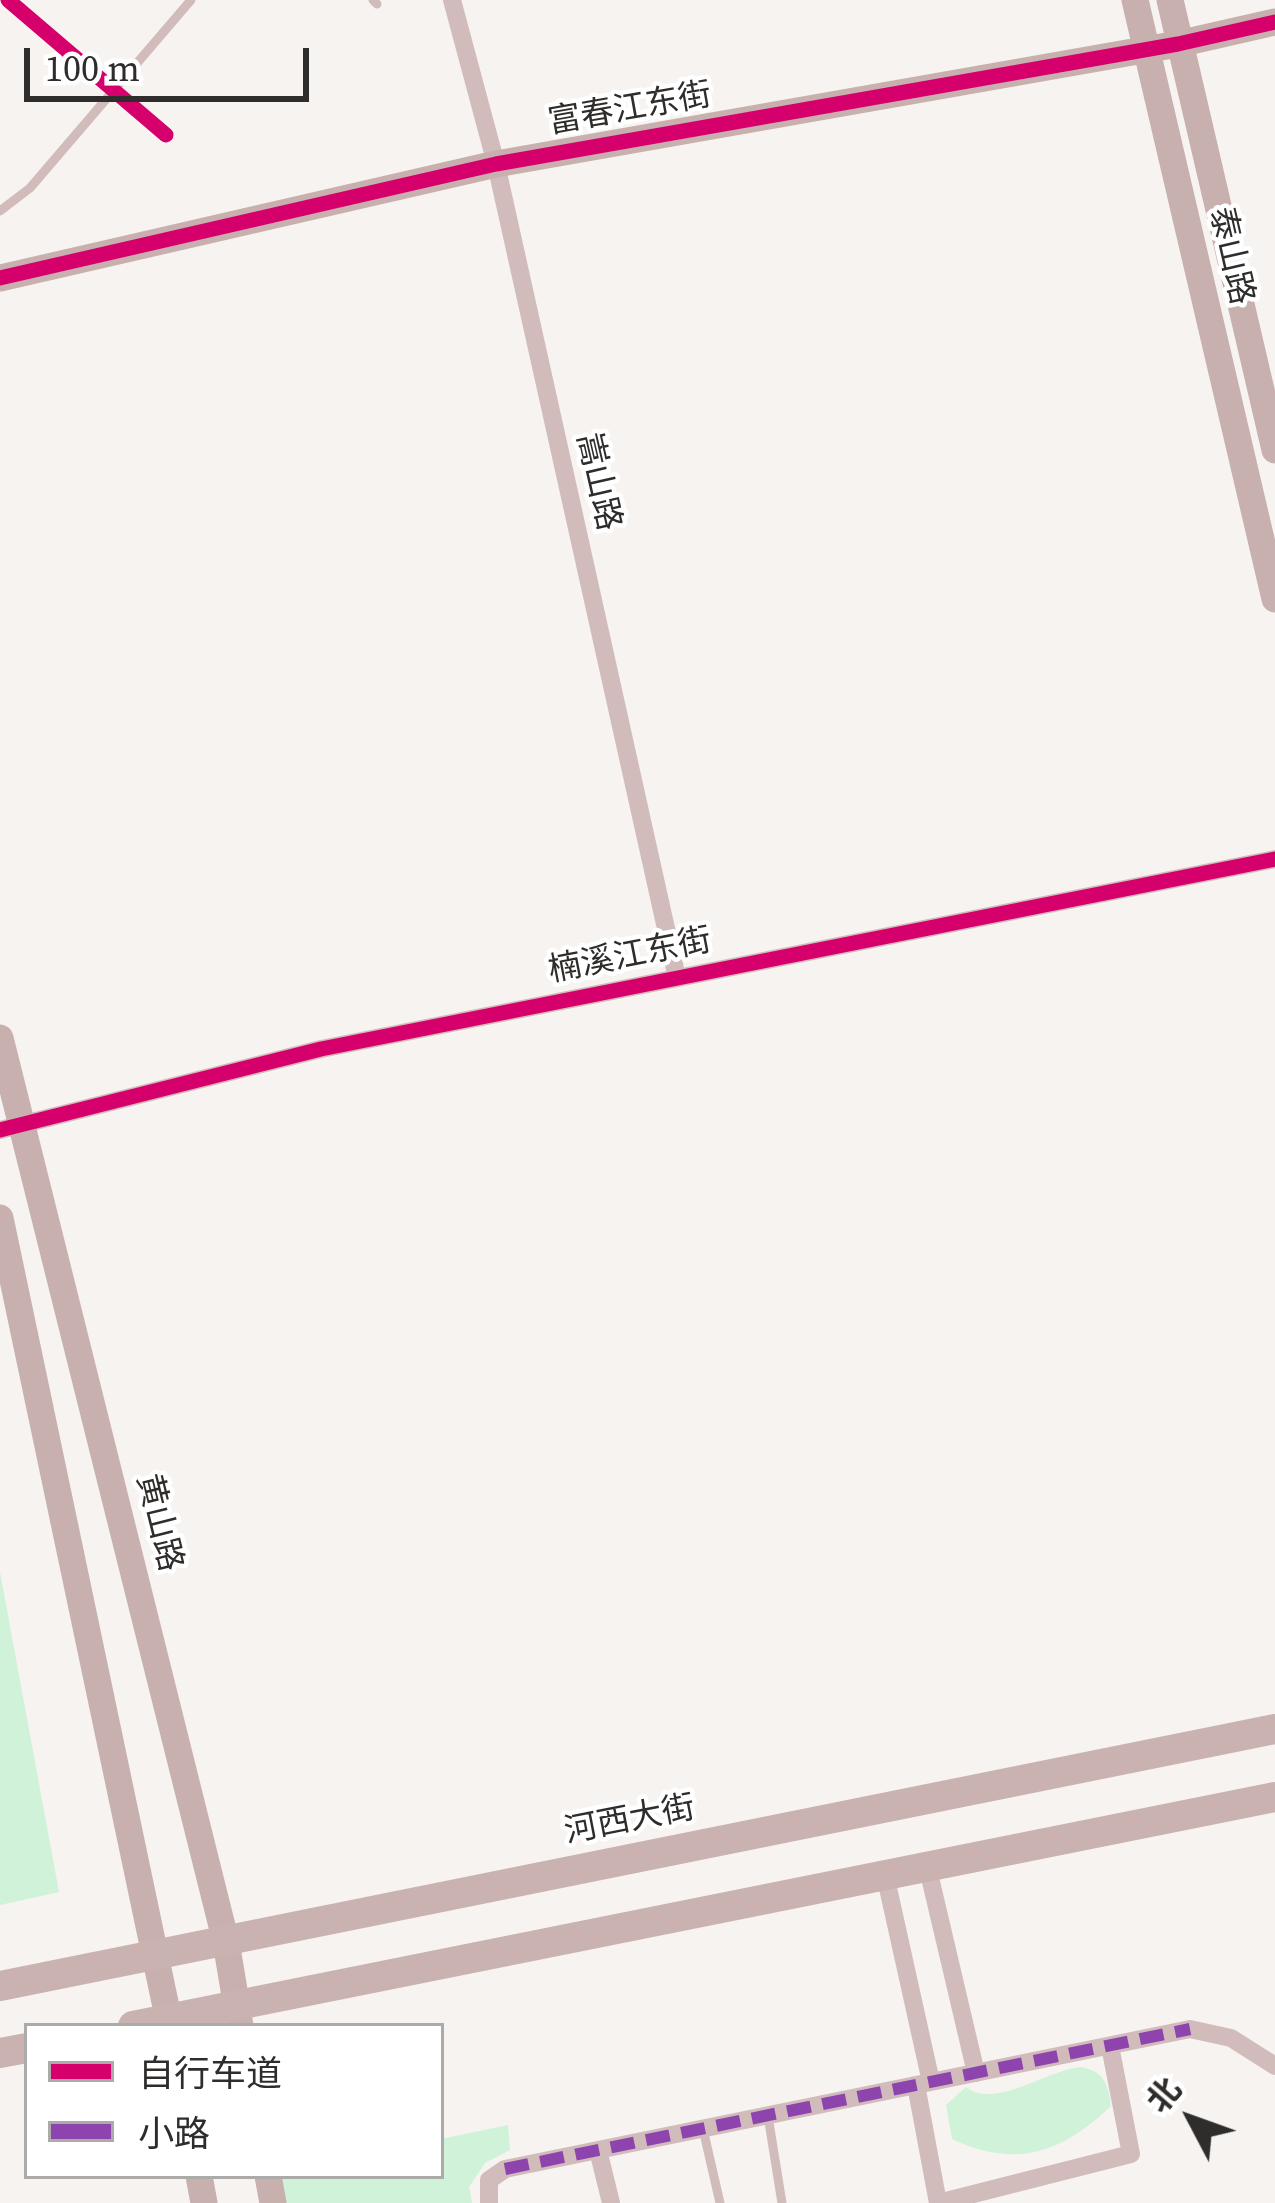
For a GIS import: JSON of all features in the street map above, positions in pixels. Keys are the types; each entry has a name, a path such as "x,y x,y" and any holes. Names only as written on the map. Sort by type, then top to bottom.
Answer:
{"main road":[{"name":"河西大街","path":"0,1986 1275,1729"},
{"path":"169,2022 238,2015 1275,1797"}],"street":[{"name":"嵩山路","path":"452,0 496,164 677,978"},
{"name":"泰山路","path":"1135,0 1275,598"},
{"name":"泰山路","path":"1170,0 1275,450"},
{"name":"富春江东街","path":"0,278 496,164 1178,44 1275,22"},
{"name":"楠溪江东街","path":"10,1127 322,1048 1275,859"},
{"name":"黄山路","path":"0,1038 10,1127 226,1942 238,2015"},
{"path":"0,1218 169,2022"},
{"path":"928,1870 976,2073"},
{"path":"886,1879 924,2084 938,2203 1131,2155 1110,2046"},
{"path":"489,2203 489,2180 505,2169 1190,2030 1231,2038 1275,2066"},
{"path":"598,2150 611,2203"}],"lane":[{"path":"0,211 30,188 190,0"},
{"path":"768,2116 782,2203"},
{"path":"703,2129 720,2203"}],"green space":[{"path":"0,1572 59,1892 0,1905"},
{"path":"1081,2067 1104,2080 1111,2106 1074,2135 1056,2145 1018,2154 975,2148 952,2139 946,2105 966,2087 978,2093 1006,2092"},
{"path":"508,2125 510,2150 485,2163 469,2187 472,2203 277,2203 273,2179 444,2179 444,2138"}],"marked path":[{"path":"505,2169 1190,2029"}],"cycle path":[{"path":"8,0 166,135"},
{"path":"0,278 496,164 1178,44 1275,22"},
{"path":"0,1130 321,1049 1275,859"}]}
